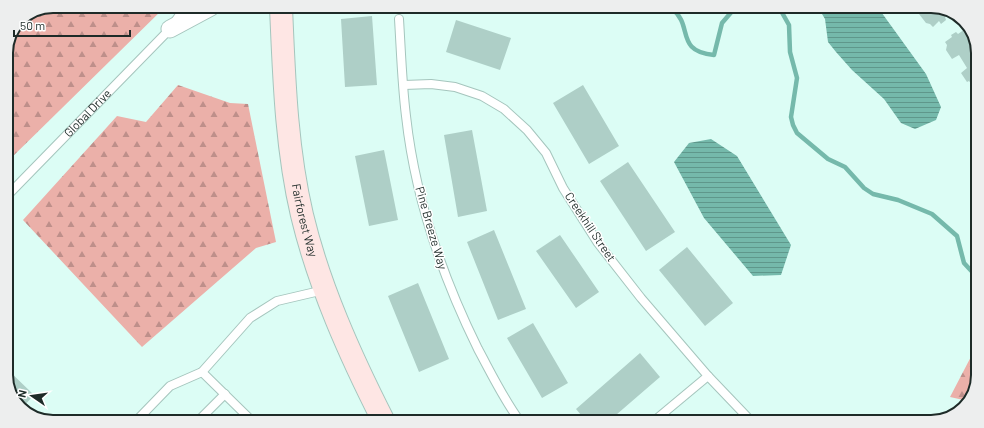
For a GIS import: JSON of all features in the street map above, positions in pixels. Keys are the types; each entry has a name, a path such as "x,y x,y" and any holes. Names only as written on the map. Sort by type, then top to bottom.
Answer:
{"main road":[{"name":"Fairforest Way","path":"281,13 286,113 293,169 302,215 317,270 365,385 380,415"}],"street":[{"name":"Global Drive","path":"170,29 200,13"}],"lane":[{"name":"Global Drive","path":"13,190 170,29 180,13"},
{"name":"Pine Breeze Way","path":"398,19 406,115 414,166 434,246 460,313 492,375 516,415"},
{"name":"Creekhill Street","path":"404,86 431,84 455,87 482,96 504,109 527,130 546,153 563,188 598,243 641,298 708,376 745,415"},
{"path":"142,415 170,386 202,372 250,318 277,300 325,289"},
{"path":"202,372 246,415"},
{"path":"661,415 708,376"},
{"path":"204,415 225,394"}],"green space":[{"path":"48,13 159,13 13,156 13,51 17,35 27,23 33,18"},
{"path":"178,85 230,103 248,104 276,242 256,248 142,347 23,220 117,116 146,122"},
{"path":"971,357 970,383 966,395 962,400 950,397"}],"shaded area":[{"path":"821,13 882,13 926,74 941,107 936,120 915,129 901,123 884,99 852,70 828,42 825,19"},
{"path":"711,139 737,156 791,245 781,275 753,276 704,218 674,162 689,143"}],"building":[{"path":"919,14 939,14 946,16 946,20 941,24 939,21 933,27 926,23"},
{"path":"372,16 377,85 345,87 341,19"},
{"path":"456,20 511,38 500,70 446,52"},
{"path":"963,30 969,40 971,51 971,84 969,81 967,82 961,73 967,68 959,55 952,59 946,50 947,45 945,42 952,37 951,35 956,32 958,34"},
{"path":"583,85 619,146 589,164 553,103"},
{"path":"472,130 487,211 458,217 444,135"},
{"path":"384,150 398,220 369,226 355,156"},
{"path":"628,162 675,232 646,251 600,181"},
{"path":"494,230 526,309 498,320 467,242"},
{"path":"560,235 599,292 576,308 536,251"},
{"path":"687,247 733,303 705,326 659,270"},
{"path":"418,283 449,359 419,372 388,296"},
{"path":"533,323 568,383 542,398 507,338"},
{"path":"640,353 660,377 616,415 581,415 576,409"},
{"path":"13,375 34,395 26,404 17,393"}],"waterway":[{"path":"676,13 682,22 689,43 702,53 714,55 722,23 731,13"},
{"path":"782,13 789,25 790,52 797,78 791,117 797,133 828,159 845,167 864,188 873,194 898,200 932,214 957,236 964,263 971,271"}]}
